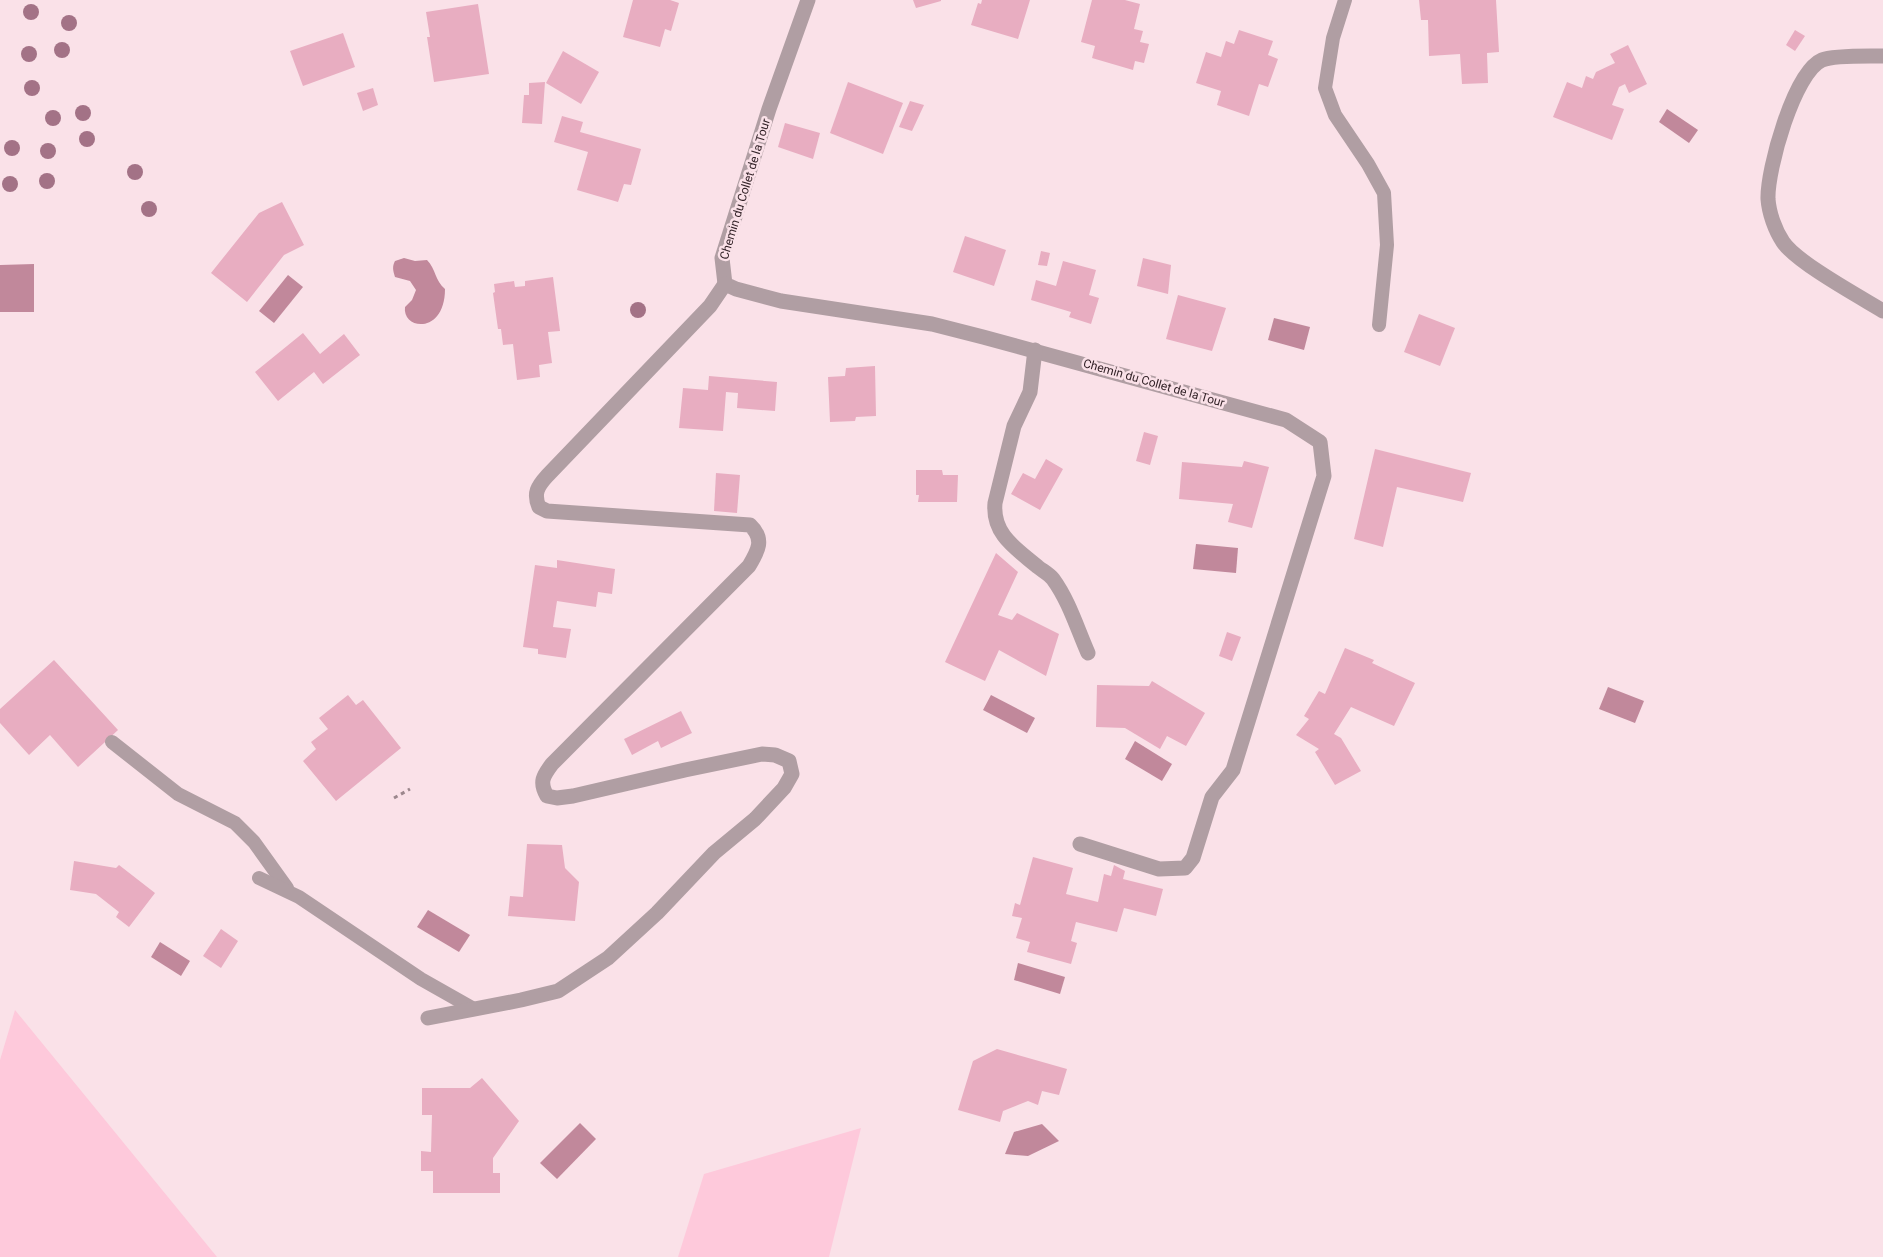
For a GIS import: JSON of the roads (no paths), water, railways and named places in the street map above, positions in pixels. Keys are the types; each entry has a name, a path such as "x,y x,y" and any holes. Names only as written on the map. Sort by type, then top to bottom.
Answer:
{"street":[{"name":"Chemin du Collet de la Tour","path":"808,0 769,109 722,258 725,284 736,289 782,301 932,324 1035,350 1286,420 1320,442 1324,476 1233,770 1212,797 1193,858 1185,868 1158,869 1080,844"},
{"path":"1883,56 1860,55 1822,60 1804,77 1793,101 1779,141 1770,181 1768,200 1777,231 1784,244 1806,262 1883,311"},
{"path":"428,1018 558,991 608,958 657,913 714,853 755,819 784,788 792,774 789,761 775,755 762,754 573,796 558,798 547,796 542,788 543,775 552,764 749,566 756,554 760,542 757,531 750,525 547,511 539,507 536,500 536,489 547,476 710,306 725,284"},
{"path":"1035,350 1030,392 1014,426 994,516 999,529 1012,545 1052,578 1065,599 1088,653"}],"lane":[{"path":"1345,0 1333,38 1325,88 1335,115 1368,164 1384,192 1387,245 1378,325"},
{"path":"112,742 178,794 235,823 254,842 289,892"},
{"path":"259,878 289,892 421,979 474,1009"}]}
